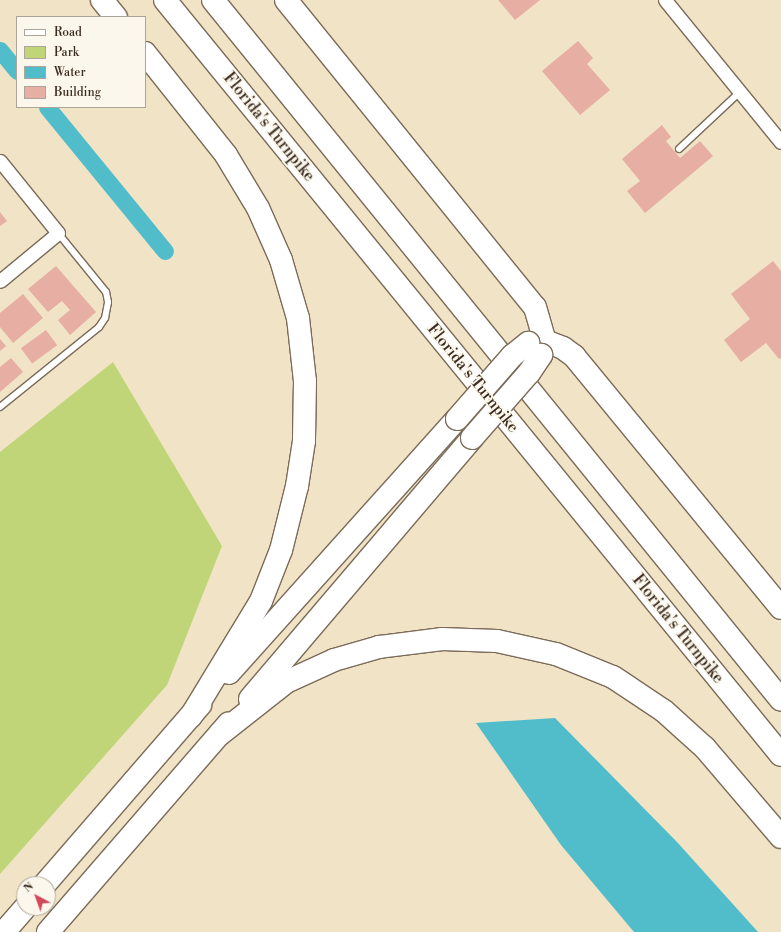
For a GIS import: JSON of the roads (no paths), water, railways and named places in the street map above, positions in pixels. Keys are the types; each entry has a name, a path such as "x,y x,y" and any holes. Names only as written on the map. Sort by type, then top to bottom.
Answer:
{"highway":[{"path":"102,0 115,16"},
{"name":"Florida's Turnpike","path":"165,0 781,755"},
{"path":"213,0 781,700"},
{"path":"48,932 220,734 529,373 538,346 535,307 286,0"},
{"path":"146,54 226,154 258,208 281,260 298,318 305,381 304,441 297,486 281,550 261,601 191,716"},
{"path":"52,876 191,716 512,356 538,346 564,348 574,356 781,608"},
{"path":"220,734 286,682 334,660 379,647 442,639 497,641 556,654 613,677 664,711 705,748 781,837"},
{"path":"4,932 18,916"}],"street":[{"path":"665,0 781,142"},
{"path":"0,161 58,233 0,281"}],"lane":[{"path":"679,149 740,92"},
{"path":"0,407 99,327 105,318 108,309 106,292 58,233"}],"water":[{"path":"555,718 677,842 758,932 634,932 561,845 476,723"}],"waterway":[{"path":"0,50 16,70"},
{"path":"48,108 165,251"}]}
